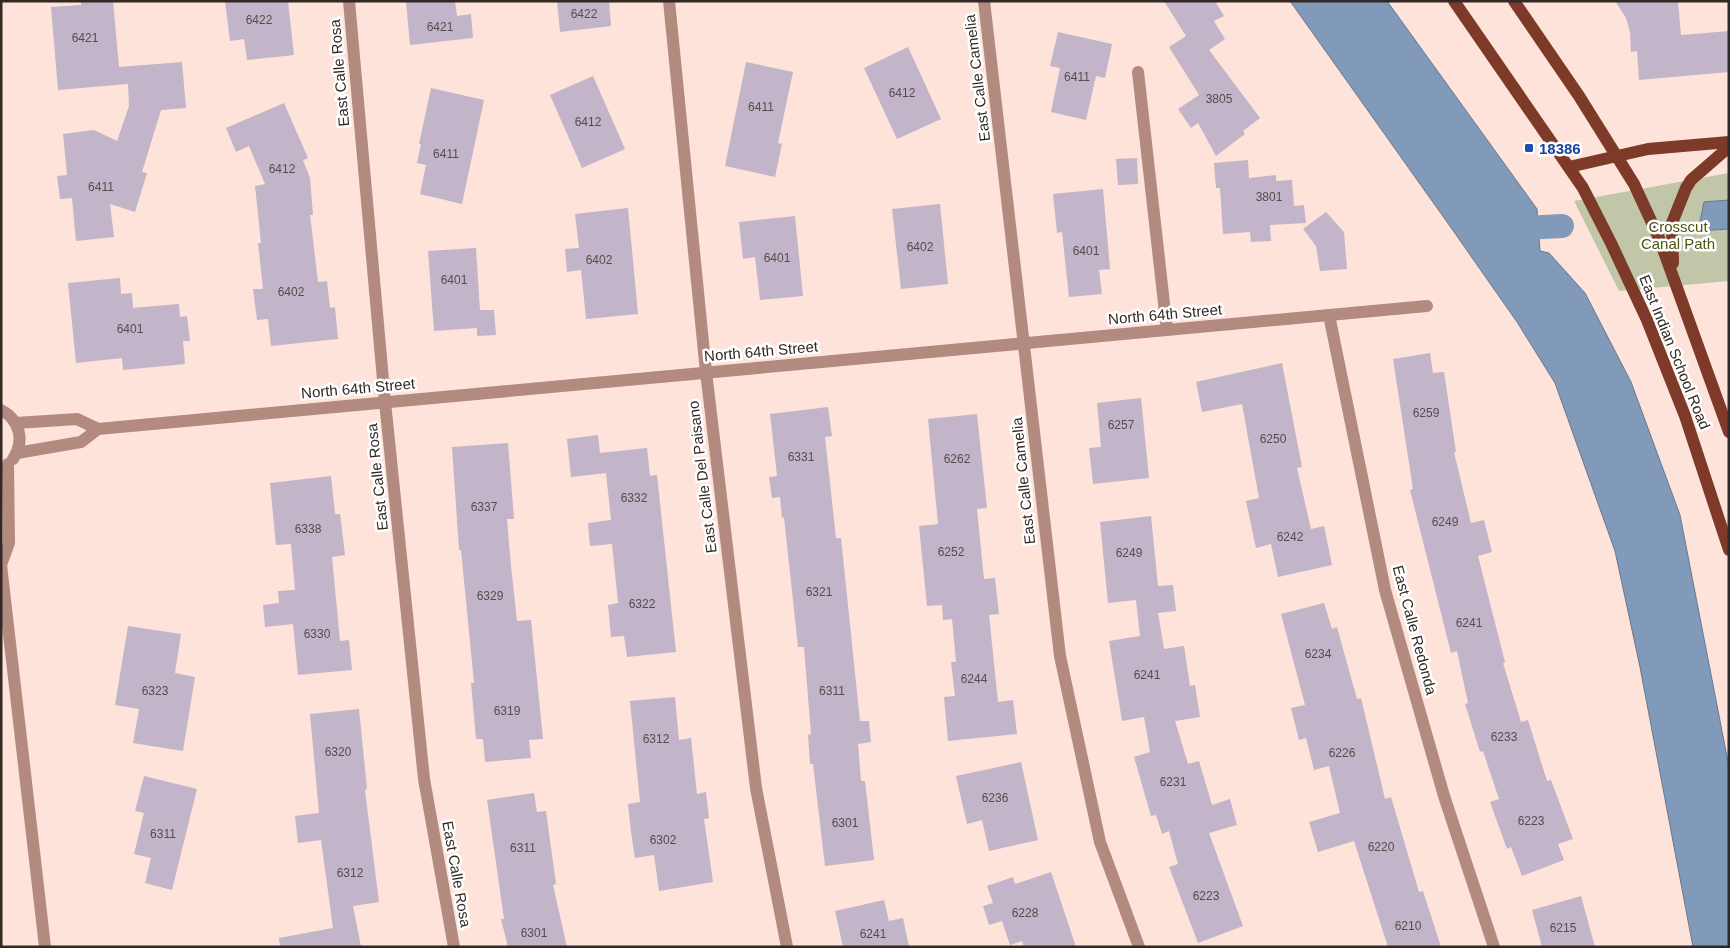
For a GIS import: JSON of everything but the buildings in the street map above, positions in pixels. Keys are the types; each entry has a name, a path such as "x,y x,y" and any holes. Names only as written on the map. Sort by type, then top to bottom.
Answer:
{"main road":[{"name":"East Indian School Road","path":"1454,1 1583,188 1611,243 1648,320 1688,425 1729,550"},
{"name":"East Indian School Road","path":"1514,1 1579,96 1638,193 1659,238 1729,432"},
{"path":"1569,167 1648,149 1729,142"},
{"name":"East Indian School Road","path":"1675,282 1671,241 1672,223 1690,180 1729,147"}],"street":[{"name":"East Calle Rosa","path":"349,1 385,402 424,779 454,947"},
{"name":"East Calle Del Paisano","path":"669,1 706,372 756,788 787,947"},
{"name":"East Calle Camelia","path":"984,1 1060,656 1100,842 1139,947"},
{"path":"1138,72 1167,330"},
{"name":"North 64th Street","path":"16,423 78,419 98,429 1428,306"},
{"name":"East Calle Redonda","path":"1328,315 1385,590 1444,796 1494,947"},
{"path":"1,410 16,423 20,438 17,453 5,466 9,543 1,565 45,947"},
{"name":"North 64th Street","path":"17,453 81,442 98,429"}],"green space":[{"name":"Crosscut Canal Path","path":"1729,173 1729,281 1619,291 1574,201"}],"water":[{"path":"1290,1 1387,1 1537,209 1540,251 1549,253 1585,293 1631,382 1680,515 1729,767 1729,947 1693,947 1640,667 1615,551 1555,383 1517,322"},
{"path":"1729,200 1729,229 1698,231 1704,202"}],"waterway":[{"path":"1506,229 1562,226"}],"place":[{"name":"18386","path":"1529,148"}]}
